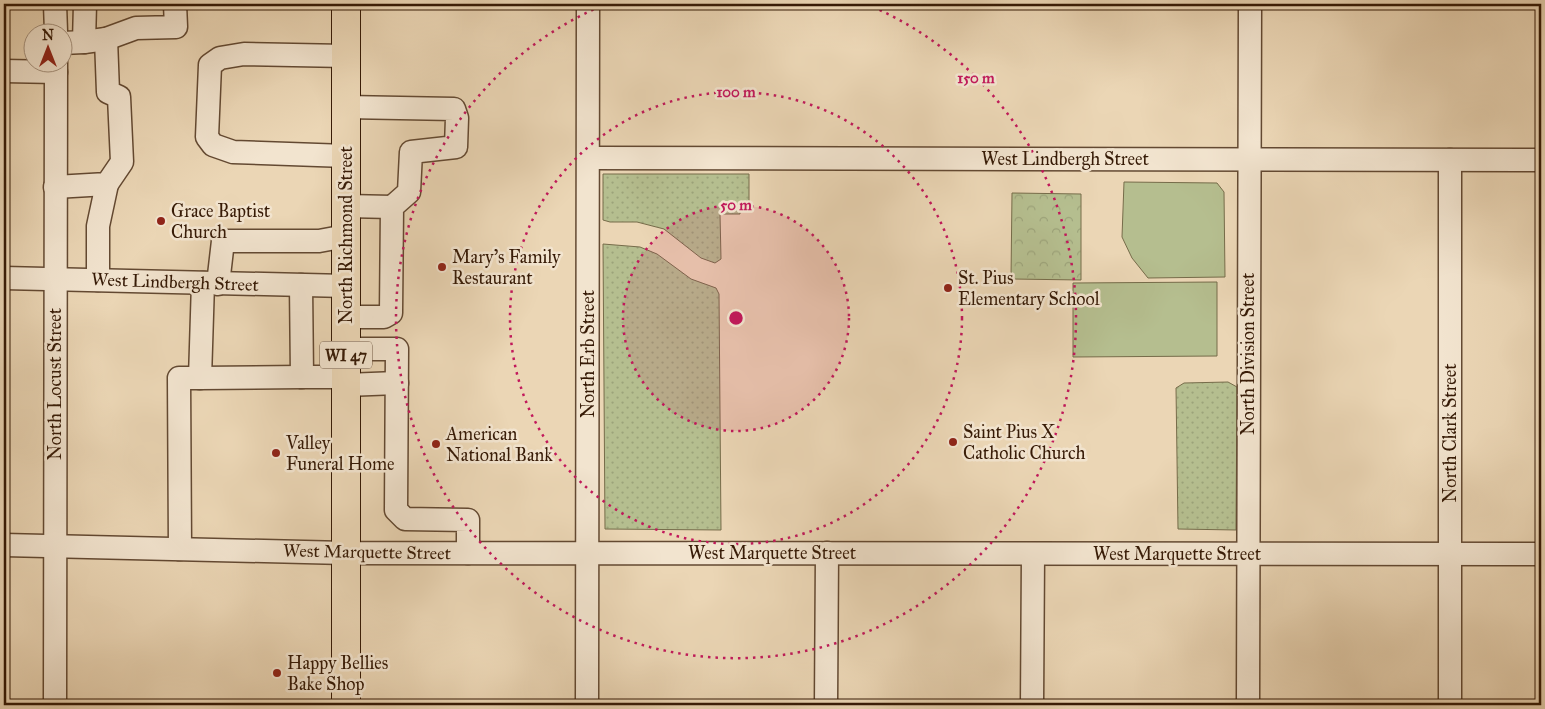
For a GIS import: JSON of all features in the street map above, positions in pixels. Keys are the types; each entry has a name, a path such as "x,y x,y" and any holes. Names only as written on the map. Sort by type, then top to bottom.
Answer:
{"main road":[{"name":"North Richmond Street","path":"346,4 346,705"}],"street":[{"path":"55,4 56,22"},
{"path":"85,4 84,41 108,92 119,97 122,162 107,184 98,226 98,280"},
{"path":"84,41 136,28 176,27 175,4"},
{"name":"North Erb Street","path":"588,4 588,705"},
{"name":"North Division Street","path":"1248,705 1250,4"},
{"path":"346,56 244,54 220,58 210,65 207,137 213,145 233,152 346,156"},
{"path":"4,71 22,70"},
{"name":"North Locust Street","path":"55,705 56,72"},
{"path":"346,107 454,109 457,118 456,147 411,152 409,192 392,207 346,206"},
{"name":"West Lindbergh Street","path":"589,158 1541,160"},
{"name":"North Clark Street","path":"1450,160 1450,705"},
{"path":"55,187 107,184"},
{"path":"346,317 384,317 391,313 392,207"},
{"path":"200,378 211,283 223,241 319,241 346,236"},
{"name":"West Lindbergh Street","path":"4,278 346,286"},
{"path":"301,286 302,377"},
{"path":"346,349 397,349 396,510 404,519 468,520 468,553"},
{"path":"180,549 179,378 302,377 397,383"},
{"name":"West Marquette Street","path":"4,545 345,553 1541,554"},
{"path":"826,705 827,552"},
{"path":"1032,705 1033,554"}],"green space":[{"path":"603,174 749,174 749,203 740,203 740,214 720,214 721,259 715,263 701,258 664,229 637,222 610,222 603,220"},
{"path":"1124,182 1217,183 1224,192 1225,277 1148,278 1132,258 1122,237"},
{"path":"1012,193 1081,194 1081,280 1011,279"},
{"path":"603,244 640,247 657,254 691,279 716,288 719,294 721,530 605,529"},
{"path":"1217,282 1217,356 1073,357 1073,283"},
{"path":"1228,382 1237,387 1236,530 1178,529 1176,388 1184,383"}],"place":[{"name":"Grace Baptist Church","path":"161,221"},
{"name":"Mary's Family Restaurant","path":"442,267"},
{"name":"St. Pius Elementary School","path":"948,288"},
{"name":"Saint Pius X Catholic Church","path":"953,442"},
{"name":"American National Bank","path":"436,444"},
{"name":"Valley Funeral Home","path":"276,453"},
{"name":"Happy Bellies Bake Shop","path":"277,673"}]}
